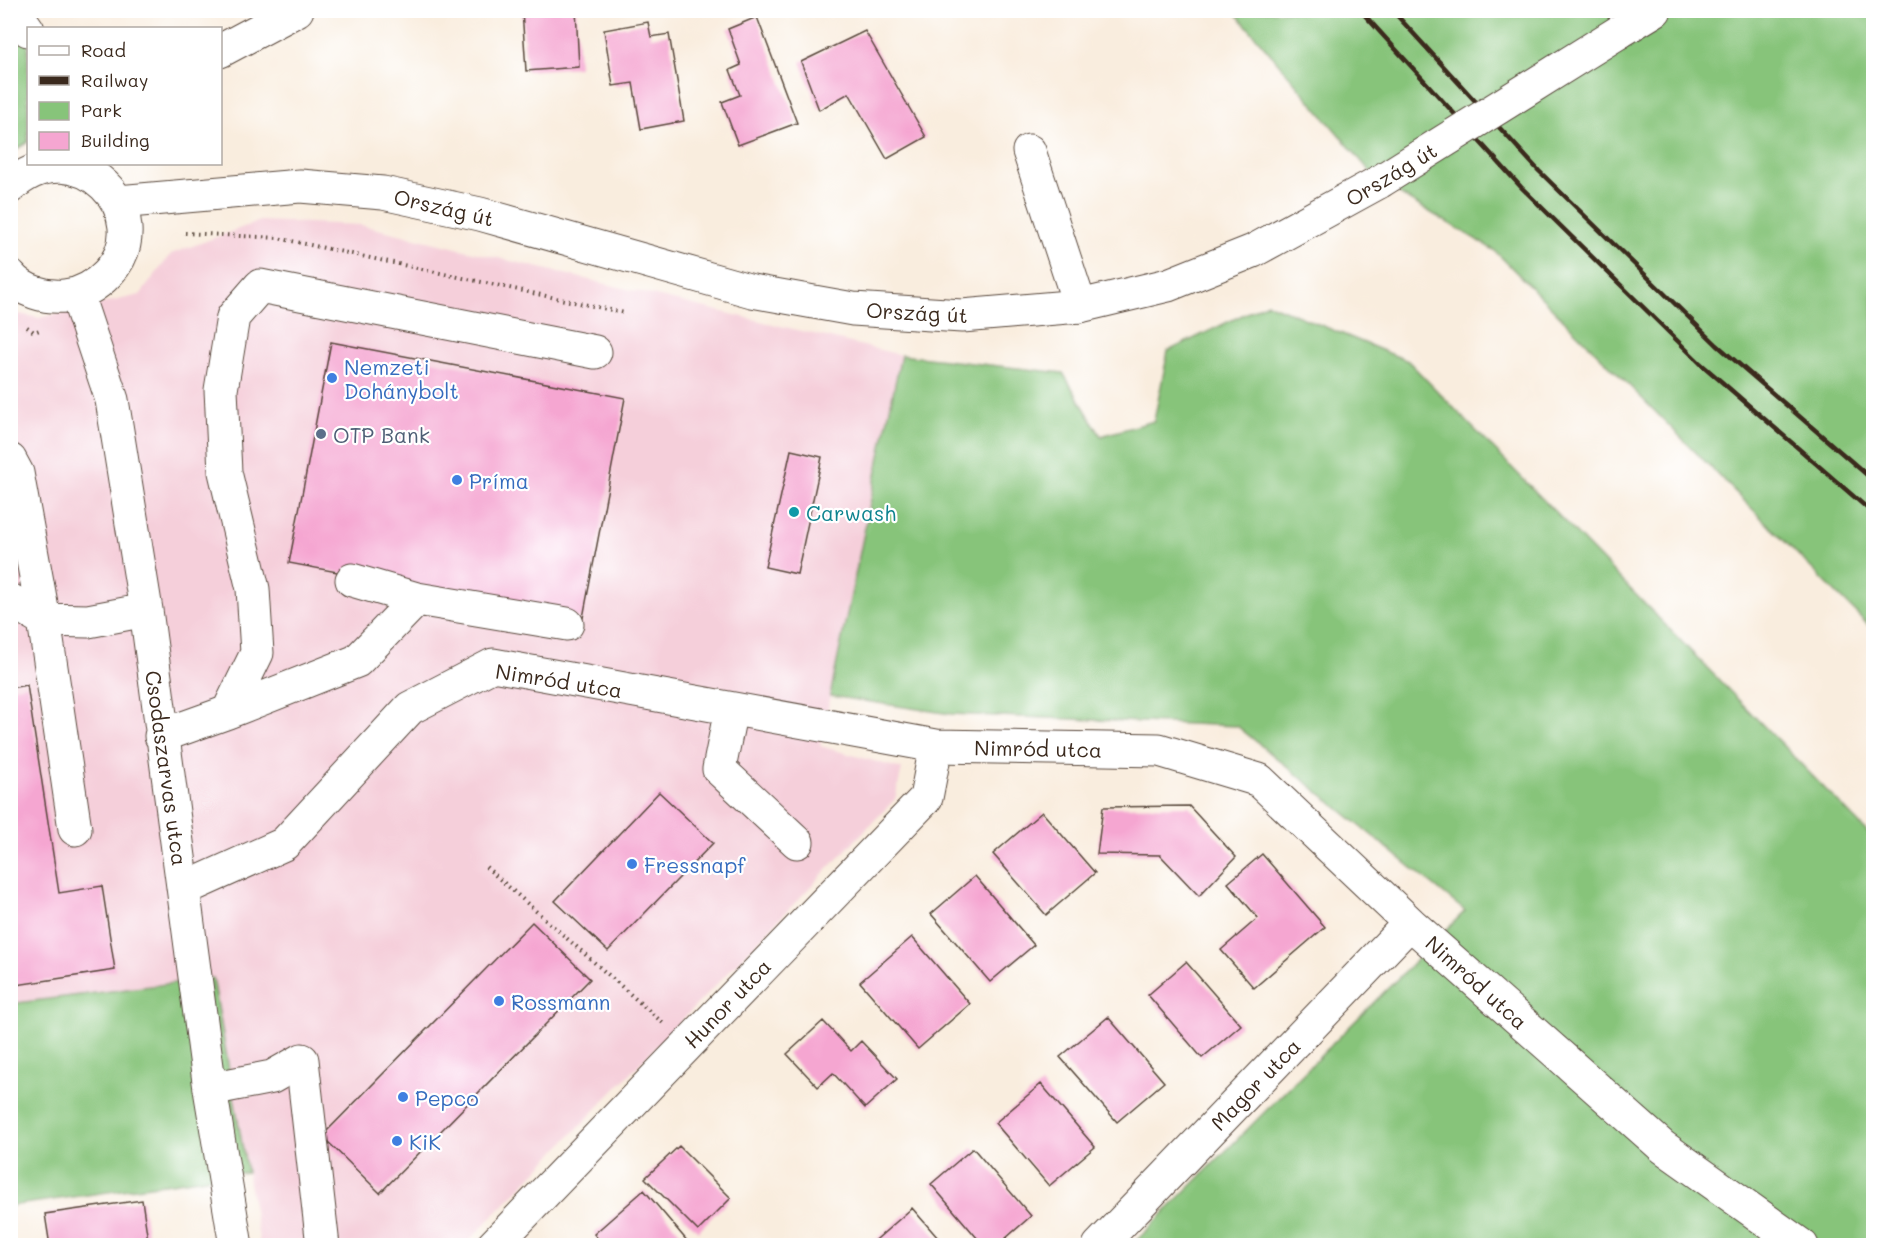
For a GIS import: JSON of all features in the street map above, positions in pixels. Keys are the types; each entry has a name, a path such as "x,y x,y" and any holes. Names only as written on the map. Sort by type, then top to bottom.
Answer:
{"street":[{"path":"14,10 27,29"},
{"path":"222,50 297,10"},
{"name":"Ország út","path":"118,202 300,186 382,193 480,214 752,291 853,309 962,316 1080,306 1168,285 1221,266 1379,182 1655,10"},
{"path":"1029,150 1080,306"},
{"path":"10,276 33,292 55,297 77,294 98,284 114,267 123,246 124,223 118,202 104,183 87,172 65,165 45,166 21,174"},
{"path":"228,712 257,653 253,589 225,472 221,390 233,317 260,286 595,352"},
{"name":"Csodaszarvas utca","path":"77,294 112,400 146,610 161,736 210,1089 236,1245"},
{"path":"10,460 17,473 44,620 75,829"},
{"path":"352,580 417,599 567,624"},
{"path":"161,736 357,661 417,599"},
{"path":"10,600 44,620 88,621 146,610"},
{"name":"Nimród utca","path":"184,889 284,844 410,708 493,665 936,747 1160,750 1259,780 1410,923 1663,1147 1802,1245"},
{"path":"731,709 719,769 797,842"},
{"name":"Hunor utca","path":"493,1245 926,798 936,747"},
{"name":"Magor utca","path":"1099,1245 1410,923"},
{"path":"210,1089 272,1077 302,1060 323,1245"}],"path":[{"path":"181,232 278,238 625,313"},
{"path":"486,867 687,1045"}],"shaded area":[{"path":"260,221 361,225 901,355 820,746 902,769 895,799 465,1245 260,1245 213,978 11,1004 10,312 39,318 140,295 171,254"}],"green space":[{"path":"10,11 27,29 27,143 11,153"},
{"path":"1234,11 1873,11 1873,630 1494,250 1379,182"},
{"path":"1267,303 1408,361 1873,838 1873,1245 1132,1245 1465,911 1237,726 951,714 830,696 901,355 1063,373 1101,436 1154,421 1168,351"},
{"path":"213,978 247,1172 11,1206 10,1004"}],"building":[{"path":"522,10 576,10 579,67 526,71"},
{"path":"757,17 797,123 738,145 722,102 740,95 730,70 741,65 728,29"},
{"path":"648,22 651,37 669,34 684,121 641,129 633,83 613,86 604,30"},
{"path":"865,31 926,137 887,159 849,93 819,110 801,62"},
{"name":"Príma","path":"331,342 625,398 583,618 289,563"},
{"name":"Carwash","path":"791,450 822,457 797,574 765,567"},
{"path":"27,685 59,893 102,886 115,970 10,986 10,688"},
{"path":"659,792 713,843 608,951 555,901"},
{"path":"1189,806 1236,857 1199,896 1160,855 1097,854 1103,807"},
{"path":"1042,812 1095,873 1046,915 993,854"},
{"path":"1262,854 1325,927 1254,988 1221,950 1258,918 1228,883"},
{"path":"975,876 1034,945 990,982 931,914"},
{"path":"532,922 590,979 380,1193 322,1136"},
{"path":"912,937 970,1004 918,1049 860,982"},
{"path":"1186,962 1241,1025 1202,1058 1148,995"},
{"path":"1108,1017 1164,1082 1117,1122 1060,1057"},
{"path":"823,1021 851,1051 861,1041 897,1079 865,1108 833,1073 818,1087 787,1054"},
{"path":"1041,1084 1095,1147 1049,1186 995,1123"},
{"path":"679,1146 731,1198 698,1231 645,1178"},
{"path":"973,1148 1031,1216 997,1246 984,1246 931,1184"},
{"path":"644,1190 688,1242 683,1246 604,1246 594,1234"},
{"path":"142,1200 148,1241 118,1246 50,1246 45,1214"},
{"path":"912,1208 945,1246 869,1246"}],"railway":[{"path":"1360,10 1521,187 1700,363 1874,514"},
{"path":"1392,10 1539,171 1717,345 1874,481"}],"place":[{"name":"Nemzeti Dohánybolt","path":"332,378"},
{"name":"OTP Bank","path":"321,434"},
{"name":"Príma","path":"457,480"},
{"name":"Carwash","path":"794,512"},
{"name":"Fressnapf","path":"632,864"},
{"name":"Rossmann","path":"499,1001"},
{"name":"Pepco","path":"403,1097"},
{"name":"KiK","path":"397,1141"}]}
